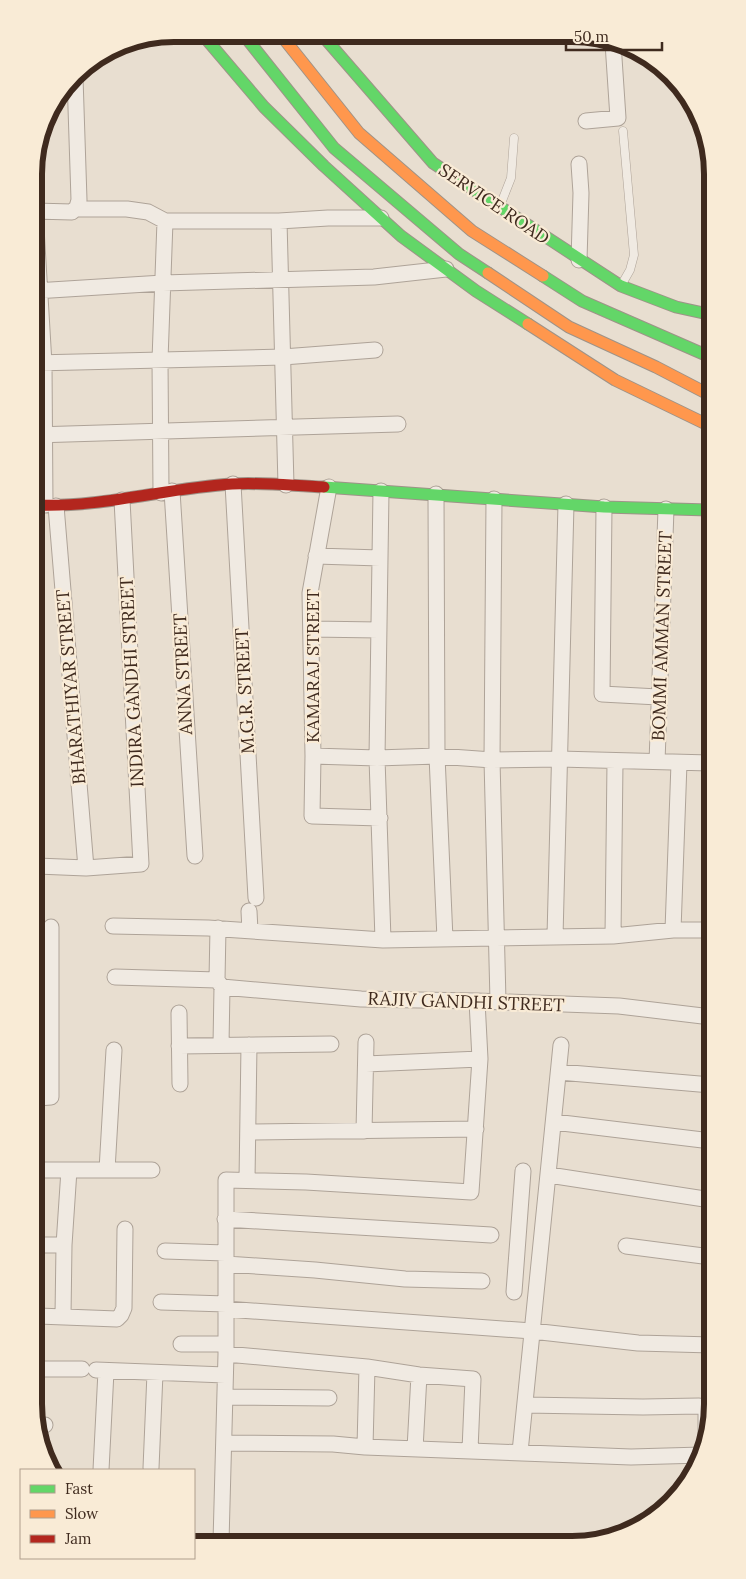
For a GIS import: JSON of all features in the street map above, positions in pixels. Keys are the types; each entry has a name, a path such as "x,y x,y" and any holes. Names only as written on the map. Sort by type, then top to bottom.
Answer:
{"main road":[{"path":"209,42 264,107 324,166 400,236 476,291 615,380 704,423"},
{"path":"249,42 334,148 459,254 569,328 656,367 704,392"},
{"path":"286,42 359,133 472,231 582,301 704,354"},
{"name":"SERVICE ROAD","path":"328,42 433,163 621,286 676,307 704,313"},
{"path":"582,301 661,323"},
{"path":"45,505 122,500 233,484 381,490 604,507 704,510"}],"street":[{"path":"586,122 618,118 613,50"},
{"path":"75,88 79,200 76,209"},
{"path":"579,260 580,164"},
{"path":"43,211 127,209 148,212 165,221 279,221 328,218 381,218"},
{"name":"ANNA STREET","path":"165,221 160,360 161,432 194,856"},
{"path":"279,221 286,485"},
{"path":"43,291 163,283 374,277 446,269"},
{"path":"43,364 283,357 375,350"},
{"path":"43,435 398,424"},
{"name":"BHARATHIYAR STREET","path":"43,474 86,868"},
{"name":"M.G.R. STREET","path":"233,484 252,905 250,931"},
{"name":"KAMARAJ STREET","path":"329,487 310,593 313,756 312,816 380,818"},
{"path":"381,490 377,758 383,940"},
{"path":"436,494 437,756 445,939"},
{"path":"494,499 492,760 498,1002"},
{"name":"INDIRA GANDHI STREET","path":"86,868 141,864 122,500"},
{"path":"555,937 566,504"},
{"path":"604,507 602,694 658,697"},
{"name":"BOMMI AMMAN STREET","path":"657,762 666,509"},
{"path":"316,556 380,558"},
{"path":"311,629 379,630"},
{"path":"313,756 377,758 437,756 492,760 559,759 704,763"},
{"path":"613,936 615,762"},
{"path":"673,930 679,763"},
{"path":"42,866 86,868"},
{"path":"113,926 218,928 383,940 613,936 673,930 703,930"},
{"path":"42,1098 51,1097 45,1040 44,981 51,927"},
{"path":"218,928 221,1045"},
{"name":"RAJIV GANDHI STREET","path":"115,977 219,983 361,999 619,1006 703,1016"},
{"path":"221,1536 226,1349 226,1180 346,1184 471,1192 480,1059 477,1001"},
{"path":"179,1013 180,1084"},
{"path":"364,1130 366,1042"},
{"path":"179,1046 331,1044"},
{"path":"520,1452 561,1044"},
{"path":"248,1180 249,1045"},
{"path":"107,1170 114,1050"},
{"path":"366,1064 480,1059"},
{"path":"559,1072 703,1084"},
{"path":"554,1122 703,1140"},
{"path":"248,1132 476,1129"},
{"path":"42,1170 152,1170"},
{"path":"63,1316 64,1245 69,1170"},
{"path":"514,1292 523,1171"},
{"path":"549,1175 703,1199"},
{"path":"225,1220 491,1235"},
{"path":"42,1316 117,1319 121,1315 124,1308 125,1229"},
{"path":"519,1233 542,1236"},
{"path":"42,1245 64,1245"},
{"path":"626,1246 703,1256"},
{"path":"165,1251 405,1279 482,1281"},
{"path":"161,1302 532,1331 638,1343 703,1345"},
{"path":"181,1344 419,1375 473,1379 470,1450"},
{"path":"364,1447 367,1367"},
{"path":"42,1369 225,1375"},
{"path":"95,1370 101,1469"},
{"path":"152,1468 155,1373"},
{"path":"415,1449 419,1375"},
{"path":"225,1397 328,1398"},
{"path":"525,1405 703,1407"},
{"path":"224,1443 333,1444 364,1447 631,1457 693,1455"}],"lane":[{"path":"621,286 630,270 634,255 623,131"},
{"path":"499,207 511,178 514,138"}],"traffic: fast":[{"path":"209,42 264,107 324,166 401,236 476,291 528,324"},
{"path":"249,42 334,148 459,254 488,273"},
{"path":"328,42 433,163 621,286 676,307 704,313"},
{"path":"543,276 582,301 704,354"},
{"path":"324,487 604,507 704,510"}],"traffic: slow":[{"path":"286,42 359,133 472,231 543,276"},
{"path":"488,273 569,327 656,367 704,392"},
{"path":"528,324 615,380 704,423"}],"traffic: jam":[{"path":"43,505 85,504 183,489 232,484 324,487"}]}
